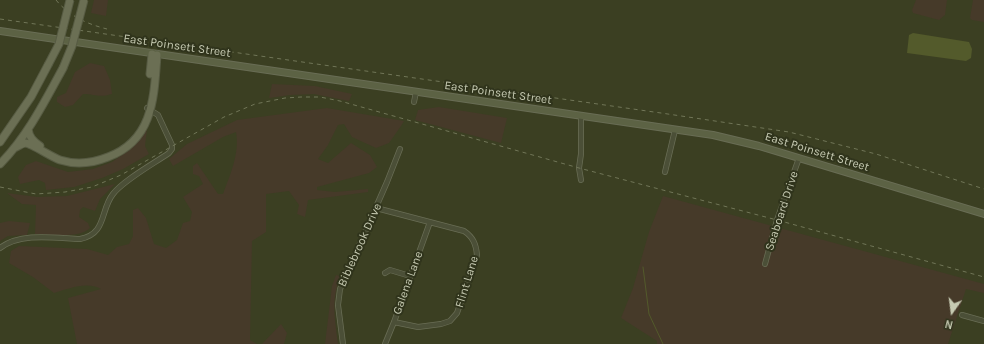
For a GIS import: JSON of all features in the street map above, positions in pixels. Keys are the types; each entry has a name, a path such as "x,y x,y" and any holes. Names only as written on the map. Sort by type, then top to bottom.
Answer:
{"main road":[{"path":"0,142 31,97 59,44 70,0"},
{"path":"2,163 36,117 63,68 72,46 84,0"},
{"name":"East Poinsett Street","path":"0,31 154,55 343,80 728,138 984,214"},
{"path":"28,129 31,139 50,152 61,156 72,159 93,158 109,153 129,139 140,126 153,102 154,55"},
{"path":"14,148 27,143 46,154 61,160 81,163 97,161 119,153 131,144 143,129 149,109"},
{"path":"0,133 10,128"}],"street":[{"path":"414,102 416,92"},
{"path":"0,248 10,241 23,238 80,239 88,237 95,232 101,225 114,192 169,153 172,149 172,145 161,120 158,115 149,109"},
{"path":"581,116 581,154 579,168 581,180"},
{"path":"665,172 675,130"},
{"name":"Biblebrook Drive","path":"343,344 338,305 340,289 400,149"},
{"name":"Seaboard Drive","path":"765,264 777,220 799,158"},
{"name":"Flint Lane","path":"376,208 464,231 471,236 476,246 477,255 458,313 450,321 441,324 418,327 394,322"},
{"name":"Galena Lane","path":"385,344 430,222"},
{"path":"385,273 390,270 410,276"},
{"path":"962,315 984,321"}],"shaded area":[{"path":"94,0 108,0 106,16 91,13"},
{"path":"916,0 947,0 945,15 939,20 913,13 912,10"},
{"path":"973,0 984,0 984,22 972,20 970,18"},
{"path":"913,33 969,42 972,49 971,58 966,61 907,53 909,35"},
{"path":"90,63 104,66 110,80 112,94 100,96 83,94 73,105 65,107 57,102 57,97 66,93 75,72"},
{"path":"272,84 315,86 352,94 349,101 314,94 269,98"},
{"path":"439,107 507,118 501,143 415,120 418,110"},
{"path":"327,108 404,121 389,143 376,148 352,137 344,124 338,125 328,145 318,159 328,163 351,143 370,155 377,167 369,173 317,187 317,190 335,192 368,189 368,192 308,200 305,217 297,214 299,205 289,191 266,194 266,232 252,241 250,340 257,344 77,344 68,298 101,289 83,286 54,293 33,277 9,263 11,251 19,246 87,249 108,255 117,247 129,244 133,236 133,210 138,208 146,218 154,244 166,248 177,240 183,223 190,221 192,212 183,197 203,184 199,176 193,174 193,166 197,163 218,194 223,194 231,172 237,148 236,132 223,137 173,166 169,159 187,144 237,120"},
{"path":"147,129 145,146 149,154 123,169 102,178 74,187 46,190 45,183 39,180 20,184 18,177 26,165 36,161 68,172 93,169 112,162 129,150"},
{"path":"115,184 100,199 95,211 83,207 80,210 79,217 88,223 90,228 79,234 72,235 35,234 36,205 22,204 7,193 37,197 67,196"},
{"path":"663,196 984,284 984,293 966,289 948,344 657,344 657,341 621,318 633,288 649,232"},
{"path":"9,221 30,223 27,235 8,236 0,241 0,223"},
{"path":"336,275 340,276 335,294 335,318 338,344 325,344 332,286"},
{"path":"281,324 287,333 284,344 262,344"}],"waterway":[{"path":"643,267 649,314 663,344"}],"railway":[{"path":"56,0 67,11 79,19 92,25 107,29"},
{"path":"0,19 789,132 876,154 984,189"},
{"path":"0,187 36,194 65,192 92,187 121,175 224,117 255,104 285,98 320,97 340,101 579,168 777,220 984,277"}]}
